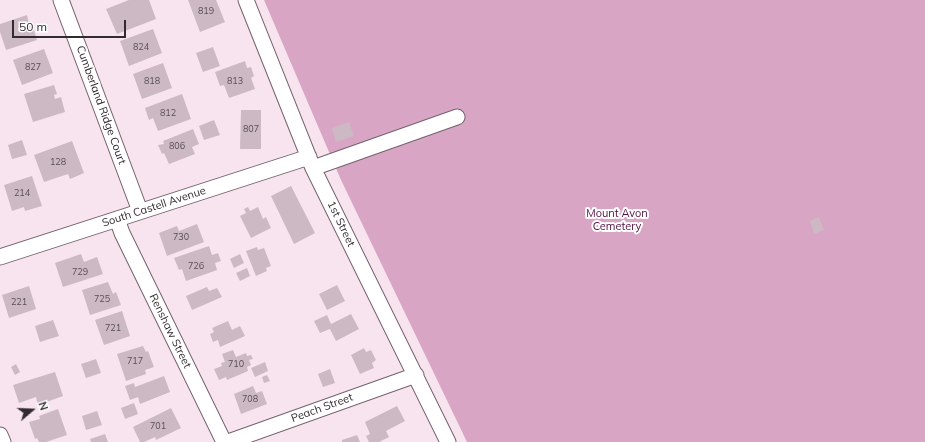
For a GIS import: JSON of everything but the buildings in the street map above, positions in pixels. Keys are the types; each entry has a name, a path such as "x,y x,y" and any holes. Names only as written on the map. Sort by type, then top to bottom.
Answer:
{"street":[{"name":"Cumberland Ridge Court","path":"60,0 68,17 140,211"},
{"name":"1st Street","path":"246,0 311,163 416,374 448,442"},
{"name":"South Castell Avenue","path":"0,257 140,211 311,163 457,117"},
{"name":"Renshaw Street","path":"117,219 122,233 224,442"},
{"name":"Peach Street","path":"228,442 416,374"},
{"path":"0,435 4,442"}],"green space":[{"name":"Mount Avon Cemetery","path":"264,0 925,0 925,442 467,442 341,180"}]}
